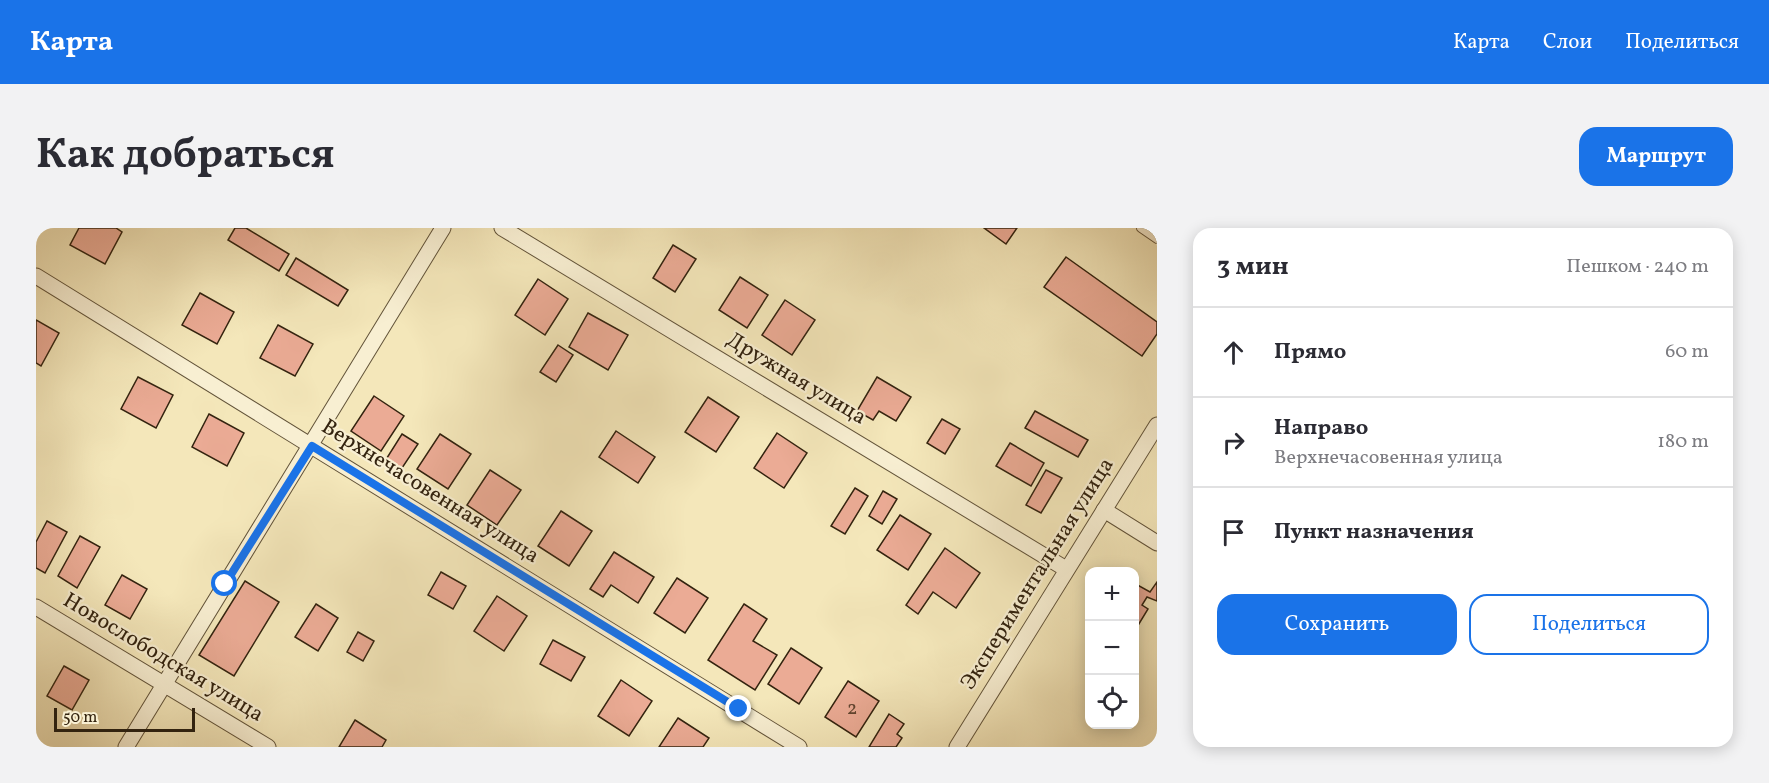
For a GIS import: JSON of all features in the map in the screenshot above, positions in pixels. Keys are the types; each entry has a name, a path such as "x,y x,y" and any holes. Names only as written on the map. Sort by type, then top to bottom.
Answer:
{"street":[{"path":"126,747 163,683 312,446 443,228"},
{"name":"Дружная улица","path":"502,228 1066,569"},
{"name":"Верхнечасовенная улица","path":"36,276 800,747"},
{"name":"Экспериментальная улица","path":"957,747 1157,425"},
{"path":"1104,510 1157,543"},
{"name":"Новослободская улица","path":"36,607 268,747"}],"lane":[{"path":"1141,228 1157,239"}],"building":[{"path":"79,228 116,228 122,232 105,264 70,245"},
{"path":"235,228 246,228 289,254 279,271 228,240"},
{"path":"984,228 1017,228 1006,244"},
{"path":"673,245 696,259 675,292 653,278"},
{"path":"1066,257 1157,322 1157,334 1142,356 1044,287"},
{"path":"296,258 348,290 338,306 286,275"},
{"path":"740,277 768,295 747,328 719,310"},
{"path":"538,279 568,299 545,335 515,315"},
{"path":"200,293 234,312 217,344 182,325"},
{"path":"785,300 815,320 792,355 762,335"},
{"path":"588,313 628,335 608,370 569,347"},
{"path":"36,320 59,333 41,366 36,363"},
{"path":"278,325 313,344 295,376 260,358"},
{"path":"558,345 573,355 556,382 540,372"},
{"path":"138,377 173,395 156,428 121,409"},
{"path":"877,377 911,397 896,421 879,411 873,420 857,411"},
{"path":"374,396 404,416 381,451 351,431"},
{"path":"708,397 739,417 716,452 685,432"},
{"path":"1035,411 1088,440 1078,457 1025,428"},
{"path":"209,414 244,433 227,466 192,447"},
{"path":"942,419 960,429 945,454 927,443"},
{"path":"616,431 655,457 638,483 599,457"},
{"path":"777,433 807,453 784,488 754,468"},
{"path":"402,434 418,444 400,471 385,461"},
{"path":"440,434 471,454 448,489 417,469"},
{"path":"1010,443 1044,463 1031,486 996,466"},
{"path":"490,470 521,490 497,525 467,505"},
{"path":"1046,470 1062,478 1041,513 1026,505"},
{"path":"855,488 868,496 845,534 831,526"},
{"path":"883,491 897,499 882,524 869,516"},
{"path":"561,511 592,531 569,566 538,546"},
{"path":"900,515 931,534 908,570 877,550"},
{"path":"47,521 67,532 45,573 36,568 36,542"},
{"path":"80,536 100,547 77,588 58,576"},
{"path":"945,548 980,573 956,608 933,592 918,614 906,605"},
{"path":"614,552 654,577 638,603 611,585 603,597 590,589"},
{"path":"441,572 466,586 453,609 428,595"},
{"path":"122,575 147,589 130,619 105,605"},
{"path":"677,578 708,598 685,633 654,613"},
{"path":"245,581 279,602 234,676 199,655"},
{"path":"1157,582 1157,601 1147,597 1142,605 1148,609 1139,624 1139,586 1150,592"},
{"path":"497,596 527,616 504,651 474,631"},
{"path":"316,604 338,618 318,651 295,637"},
{"path":"744,604 767,619 753,641 777,655 755,690 708,660"},
{"path":"358,632 374,641 363,661 347,652"},
{"path":"553,640 585,657 571,681 540,664"},
{"path":"791,648 822,668 799,704 768,684"},
{"path":"64,666 89,680 72,710 47,696"},
{"path":"621,680 652,701 629,736 598,716"},
{"path":"848,681 879,701 856,737 825,717"},
{"path":"889,714 904,724 897,734 902,738 896,747 869,747"},
{"path":"678,718 709,738 703,747 659,747"},
{"path":"355,720 386,740 382,747 339,747"}],"route":[{"path":"225,584 312,446 739,709"}]}
